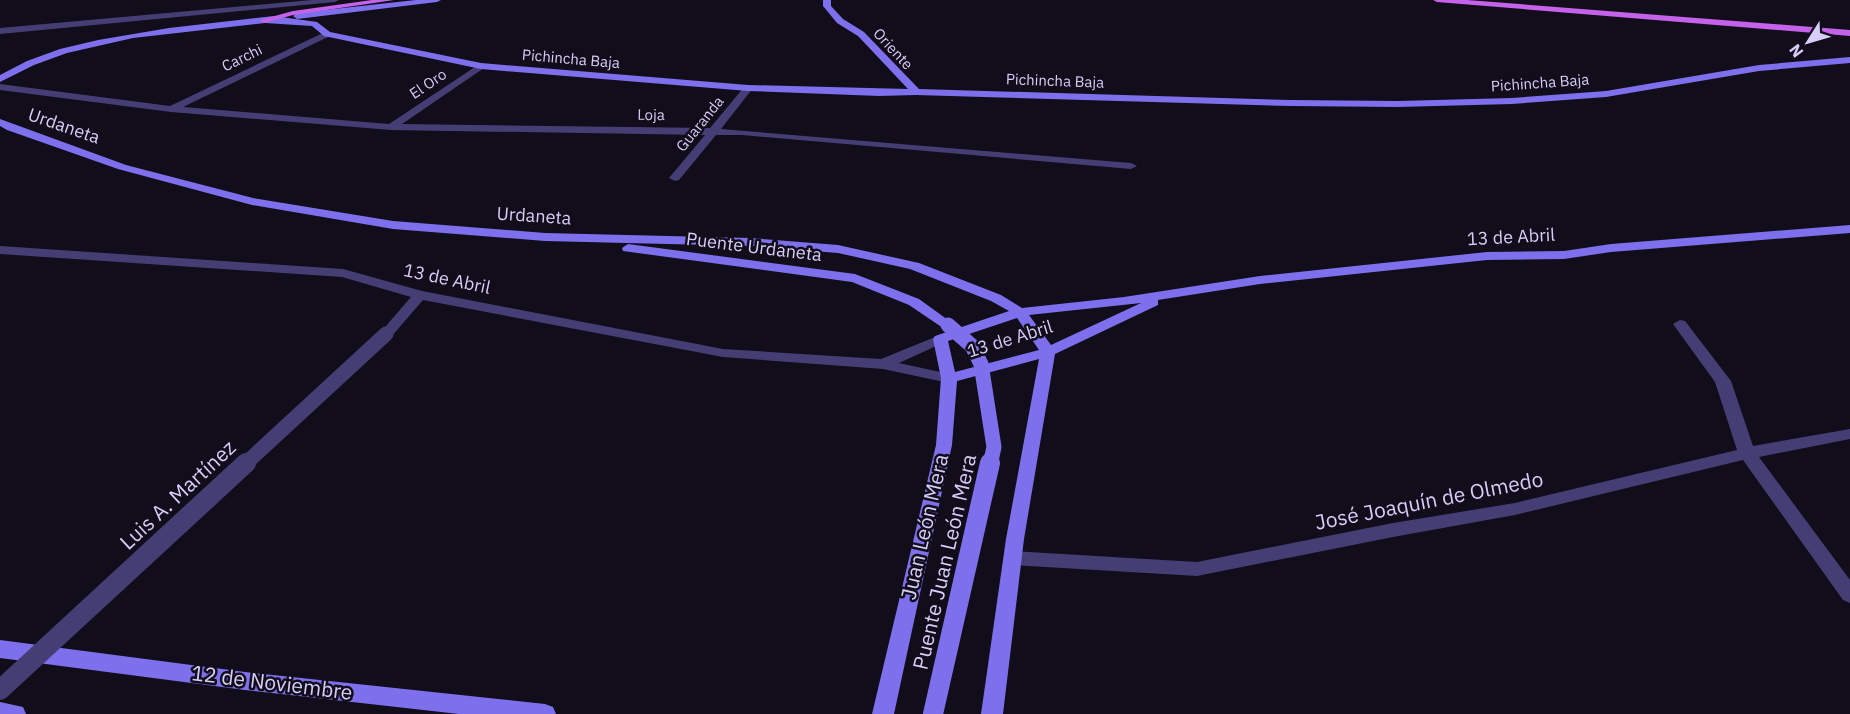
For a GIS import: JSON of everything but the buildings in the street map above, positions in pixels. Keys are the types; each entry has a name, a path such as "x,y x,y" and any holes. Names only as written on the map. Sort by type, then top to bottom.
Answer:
{"main road":[{"path":"264,20 293,13 390,0"},
{"path":"1437,0 1850,33"},
{"path":"1804,19 1850,24"}],"street":[{"path":"0,31 335,0"},
{"path":"0,79 38,61 98,43 264,20 437,0"},
{"name":"Oriente","path":"827,0 827,6 840,21 861,34 916,92"},
{"name":"Pichincha Baja","path":"264,20 314,24 327,34 482,66 748,88 1291,103 1398,104 1512,101 1606,94 1759,68 1850,60"},
{"name":"Carchi","path":"171,109 327,34"},
{"name":"El Oro","path":"391,127 482,66"},
{"name":"Loja","path":"0,87 171,109 391,127 742,132 1131,166"},
{"name":"Guaranda","path":"675,177 748,88"},
{"name":"Urdaneta","path":"0,122 11,128 122,167 252,201 393,225 545,237 750,242 838,249 914,266 996,298 1020,312 1048,352"},
{"name":"13 de Abril","path":"883,364 944,332 1020,312 1260,280 1487,256 1564,255 1611,248 1850,229"},
{"name":"Puente Urdaneta","path":"545,237 855,278 914,302 944,332"},
{"name":"13 de Abril","path":"0,250 343,273 420,295 723,353 883,364 949,378 1048,352 1115,318 1176,293"},
{"name":"Luis A. Martínez","path":"0,690 386,334 420,295"},
{"path":"1680,324 1724,381 1747,453 1850,595"},
{"name":"Juan León Mera","path":"883,714 944,445 949,378 944,332"},
{"name":"Puente Juan León Mera","path":"933,714 994,447 981,364 972,346 944,332"},
{"path":"992,714 1013,558 1048,352"},
{"name":"José Joaquín de Olmedo","path":"1013,558 1197,569 1393,530 1515,509 1747,453 1850,434"},
{"name":"12 de Noviembre","path":"0,649 244,681 545,714"},
{"path":"0,712 15,714"}]}
